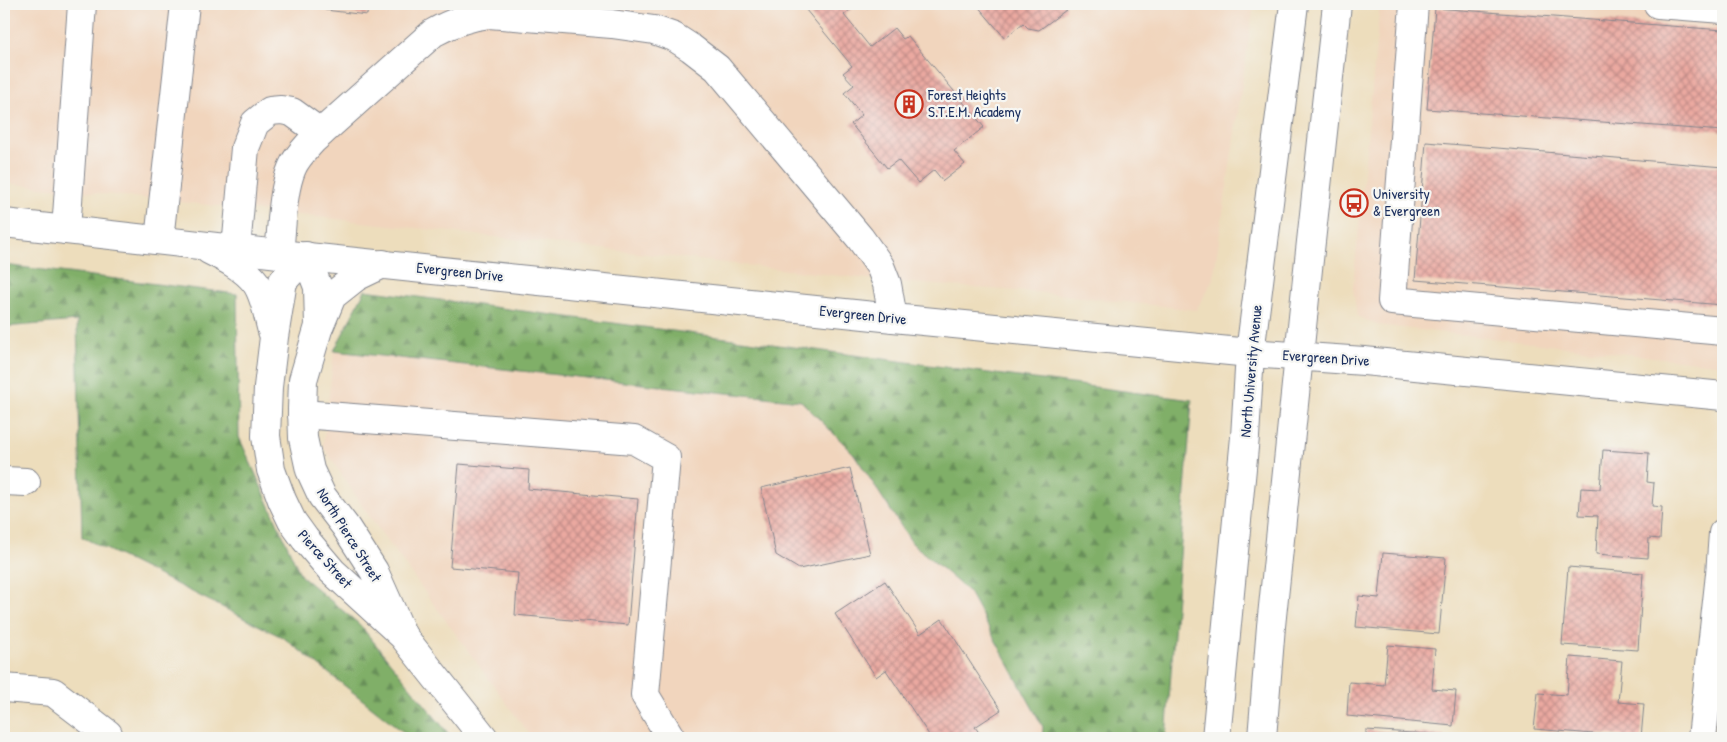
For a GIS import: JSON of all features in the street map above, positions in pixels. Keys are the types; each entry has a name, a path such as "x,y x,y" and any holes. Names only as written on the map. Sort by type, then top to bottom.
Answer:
{"street":[{"path":"66,230 82,4"},
{"path":"159,240 185,4"},
{"name":"North University Avenue","path":"1216,738 1245,437 1250,353 1294,4"},
{"path":"1262,738 1271,626 1337,4"},
{"path":"1414,4 1392,301 1723,332"},
{"path":"1658,4 1723,9"},
{"path":"279,254 288,181 292,167 299,156 321,133 433,33 453,22 471,16 489,14 612,24 654,30 674,37 717,68 860,238 880,266 887,284 893,318"},
{"path":"236,249 245,148 254,123 270,111 281,110 292,112 321,133"},
{"name":"Evergreen Drive","path":"4,223 279,254 893,318 1723,396"},
{"path":"198,245 231,260 256,284 265,305 274,337"},
{"name":"Pierce Street","path":"306,256 283,281 268,387 266,436 271,470 282,500 292,520 305,539 332,571 402,636 484,738"},
{"name":"North Pierce Street","path":"306,256 318,287 319,326 303,380 303,438 309,462 322,496 345,526 374,571 402,636"},
{"path":"319,326 332,296 356,277 383,264"},
{"path":"302,414 634,440 666,458 645,695 670,738"},
{"path":"1702,738 1723,533"},
{"path":"4,688 53,692 109,737"}],"shaded area":[{"path":"4,4 1254,4 1213,280 1196,310 1046,293 886,281 4,183"},
{"path":"1380,4 1723,4 1723,365 1377,325 1357,316 1353,288"},
{"path":"334,351 801,401 854,454 912,543 968,592 1043,728 1042,738 532,738 367,513 323,446"}],"green space":[{"path":"4,265 237,294 239,437 301,576 359,624 452,738 411,738 284,638 82,537 77,321 4,327"},
{"path":"365,290 1192,400 1166,738 1042,738 1043,727 969,592 912,543 854,454 801,401 334,351"}],"building":[{"path":"325,4 368,4 367,15 325,10"},
{"name":"Forest Heights S.T.E.M. Academy","path":"801,4 857,4 844,15 870,47 894,28 903,39 908,36 984,127 954,151 965,164 943,181 934,170 918,183 898,160 887,168 851,124 862,115 844,93 854,85 843,73 852,66"},
{"path":"976,4 1066,4 1066,10 1039,30 1028,28 1023,23 1005,38"},
{"path":"1435,8 1723,30 1723,131 1427,109"},
{"path":"1426,142 1723,167 1723,305 1415,280"},
{"path":"1603,450 1649,453 1647,482 1654,483 1652,506 1662,507 1660,539 1649,538 1648,558 1596,554 1598,516 1579,515 1581,488 1600,489"},
{"path":"459,464 529,470 528,489 638,499 628,625 515,615 518,573 450,567"},
{"path":"850,468 870,554 799,569 776,555 761,488"},
{"path":"1383,553 1446,558 1439,634 1356,627 1359,596 1379,598"},
{"path":"1568,567 1643,573 1638,650 1562,645"},
{"path":"885,581 920,634 942,619 1001,710 975,727 983,738 931,738 886,670 876,677 835,614"},
{"path":"1388,645 1435,649 1432,689 1456,691 1453,726 1347,716 1349,682 1384,685"},
{"path":"1570,657 1622,661 1618,702 1644,704 1641,738 1534,729 1538,693 1567,695"},
{"path":"1366,730 1444,735 1444,738 1366,738"}],"place":[{"name":"Forest Heights S.T.E.M. Academy","path":"909,104"},
{"name":"University & Evergreen","path":"1354,203"}]}
